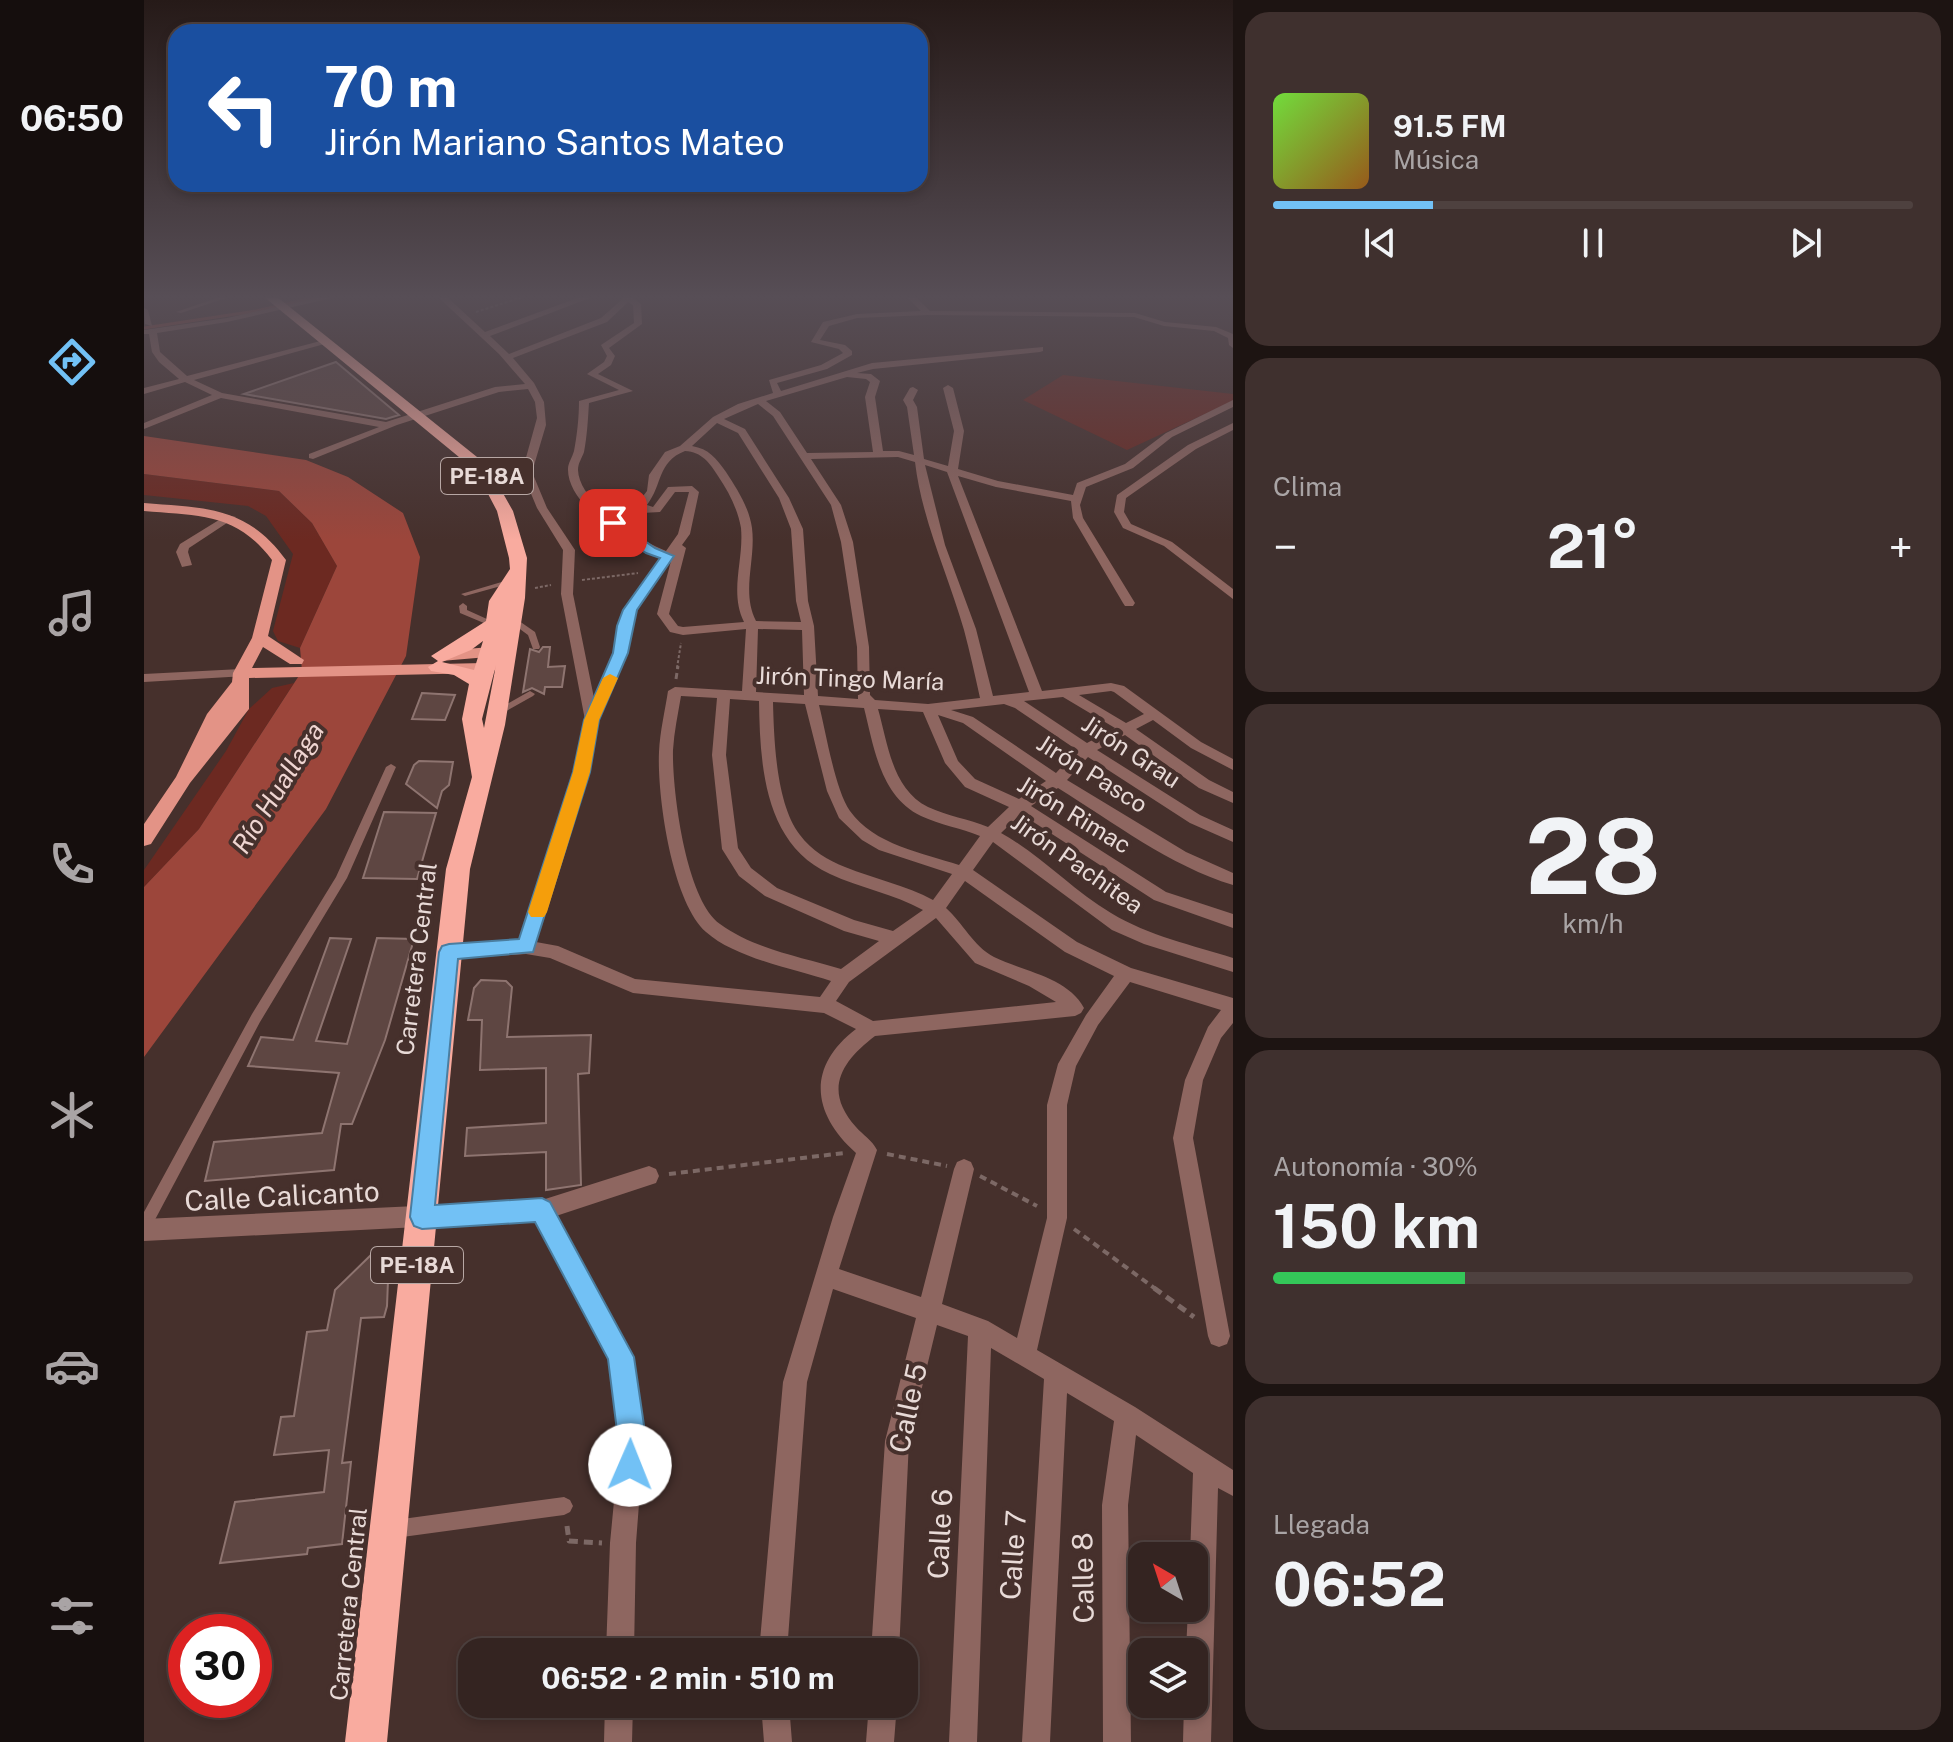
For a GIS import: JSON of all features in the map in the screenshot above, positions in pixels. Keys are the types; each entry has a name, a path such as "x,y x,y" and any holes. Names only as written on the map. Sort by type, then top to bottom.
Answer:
{"highway":[{"name":"Carretera Central","path":"366,1742 458,869 482,791 498,712 491,666 518,563 497,491 482,468 369,377"},
{"path":"432,661 503,622"},
{"path":"432,661 459,670 491,666"},
{"name":"PE-18A","path":"482,791 472,719 491,666"}],"main road":[{"path":"144,507 231,517 247,524 269,544 279,560 260,638 243,672 240,709 184,779 144,839"},
{"path":"260,638 297,663"},
{"path":"243,672 297,663 432,661 491,666"}],"street":[{"path":"144,391 191,377"},
{"path":"526,377 542,416 527,472 542,508 569,550 570,581 567,594 592,720"},
{"path":"598,377 628,391 584,401 586,413 578,442 580,452 573,464 579,490 619,529 651,551 668,556"},
{"path":"777,392 772,382 788,377"},
{"path":"808,626 674,629 663,614 694,492 692,489 672,489 656,510 646,511 641,505 652,491 654,475 669,454 684,448 716,419 777,392 833,377"},
{"path":"870,377 875,381 870,397 878,454"},
{"path":"185,379 220,395 393,424"},
{"path":"313,456 393,424 498,389 530,386"},
{"path":"948,388 959,431 959,445 952,469 1037,695"},
{"path":"913,390 908,400 912,407 927,501 970,629 988,702"},
{"path":"144,426 220,395"},
{"name":"Jirón Pachitea","path":"759,400 777,414 836,505 847,542 863,647 862,690 869,702 890,771 905,798 918,808 990,834 1102,916 1129,932 1161,945 1233,965"},
{"path":"1129,603 1078,518 1075,509 1081,485 1129,466 1169,435 1233,403"},
{"path":"716,419 742,431 784,498 797,529 802,601 808,626 811,702 834,791 844,814 867,836 885,846 963,872 1071,947 1126,974 1233,1008 1214,1033 1194,1080 1183,1138 1219,1336"},
{"path":"1233,426 1192,447 1121,497 1119,512 1127,526 1168,544 1233,595"},
{"path":"684,448 703,450 710,456 735,493 746,526 747,555 742,591 747,618 752,625 749,696"},
{"path":"806,456 878,454 919,458 996,484 1077,499"},
{"path":"186,565 182,552 184,546 231,517"},
{"path":"526,947 582,772 592,720 620,653 630,610 684,534"},
{"path":"144,678 243,672"},
{"name":"Jirón Tingo María","path":"675,691 928,708 1063,691 1119,689 1154,714"},
{"path":"675,691 665,754 670,815 694,905 709,925 731,939 843,977"},
{"path":"1063,691 1125,728 1204,784 1233,798"},
{"path":"724,695 719,755 730,849 745,872 784,898 850,926 896,939"},
{"path":"766,698 766,744 792,838 807,852 836,870 936,909 974,953 989,963 1045,983 1075,1008 871,1029 850,1042 836,1062 829,1088 830,1109 846,1134 867,1150 843,1217 795,1382 774,1638"},
{"name":"Jirón Grau","path":"1008,700 1195,819 1233,836"},
{"name":"Jirón Pasco","path":"928,708 968,720 1180,856 1233,879"},
{"name":"Jirón Rimac","path":"928,708 952,763 987,793 1020,806 1160,896 1233,921"},
{"path":"824,1005 843,977 936,909 990,834 1020,806 1058,780 1086,750 1154,714 1196,745 1233,765"},
{"path":"449,952 526,947 552,951 633,986 824,1005 842,1011 871,1029"},
{"path":"1025,1354 1057,1218 1057,1105 1067,1064 1092,1020 1126,974"},
{"name":"Calle 5","path":"886,1638 897,1441 964,1169"},
{"name":"Calle Calicanto","path":"144,1228 542,1210 649,1176"},
{"path":"542,1210 621,1357 632,1439 623,1543 620,1638"},
{"path":"828,1276 980,1329 1127,1415 1233,1484"},
{"name":"Calle 6","path":"963,1742 980,1329"},
{"name":"Calle 7","path":"1036,1742 1056,1372"},
{"name":"Calle 8","path":"1117,1742 1115,1505 1127,1415"},
{"path":"1197,1742 1206,1465"},
{"path":"618,1742 619,1718"},
{"path":"776,1718 778,1742"},
{"path":"880,1742 882,1718"}],"lane":[{"path":"465,594 513,587"},
{"path":"463,606 463,611 532,634 536,647"},
{"path":"498,712 530,694"},
{"path":"144,1228 256,1018 341,878 391,767"},
{"path":"390,1530 564,1506"}],"path":[{"path":"513,587 658,570"},
{"path":"675,691 683,631"},
{"path":"564,1506 569,1541 623,1543"}],"shaded area":[{"path":"1059,377 1233,394 1233,401 1127,450 1023,400"},
{"path":"144,474 279,491 312,523 337,566 300,648 278,641 273,631 293,554 266,516 248,506 144,495"},
{"path":"294,683 199,829 144,887 144,870 226,751 249,709 272,688"}],"water":[{"name":"Río Huallaga","path":"144,436 306,460 348,477 403,513 420,557 406,656 326,809 144,1057 144,887 199,829 302,671 300,648 337,566 312,523 279,491 144,474"}],"building":[{"path":"292,377 354,377 399,415 386,419 244,394"},
{"path":"543,647 550,647 548,667 565,666 562,687 545,687 544,694 532,688 523,692 530,649 539,652"},
{"path":"422,693 455,695 445,720 412,719"},
{"path":"419,761 453,762 449,785 442,791 437,808 406,784"},
{"path":"384,812 436,813 417,879 363,878"},
{"path":"330,938 351,939 316,1041 347,1044 377,938 414,939 385,1040 352,1124 341,1124 334,1170 205,1181 214,1142 322,1133 339,1073 248,1066 261,1037 293,1040"},
{"path":"481,980 506,981 512,987 507,1037 591,1035 589,1073 578,1074 581,1185 546,1190 546,1152 465,1156 467,1128 546,1123 546,1068 480,1070 482,1020 468,1020 474,988"},
{"path":"373,1253 388,1280 387,1306 384,1317 361,1318 342,1463 351,1462 342,1544 308,1548 307,1554 220,1563 235,1502 324,1492 329,1450 274,1455 281,1417 294,1416 307,1332 327,1330 335,1290"}],"slow traffic":[{"path":"538,912 582,772 592,720 610,678"}],"route":[{"path":"613,523 651,551 668,556 630,610 620,653 592,720 582,772 526,947 449,952 422,1217 542,1210 621,1357 632,1439 630,1465"}]}
